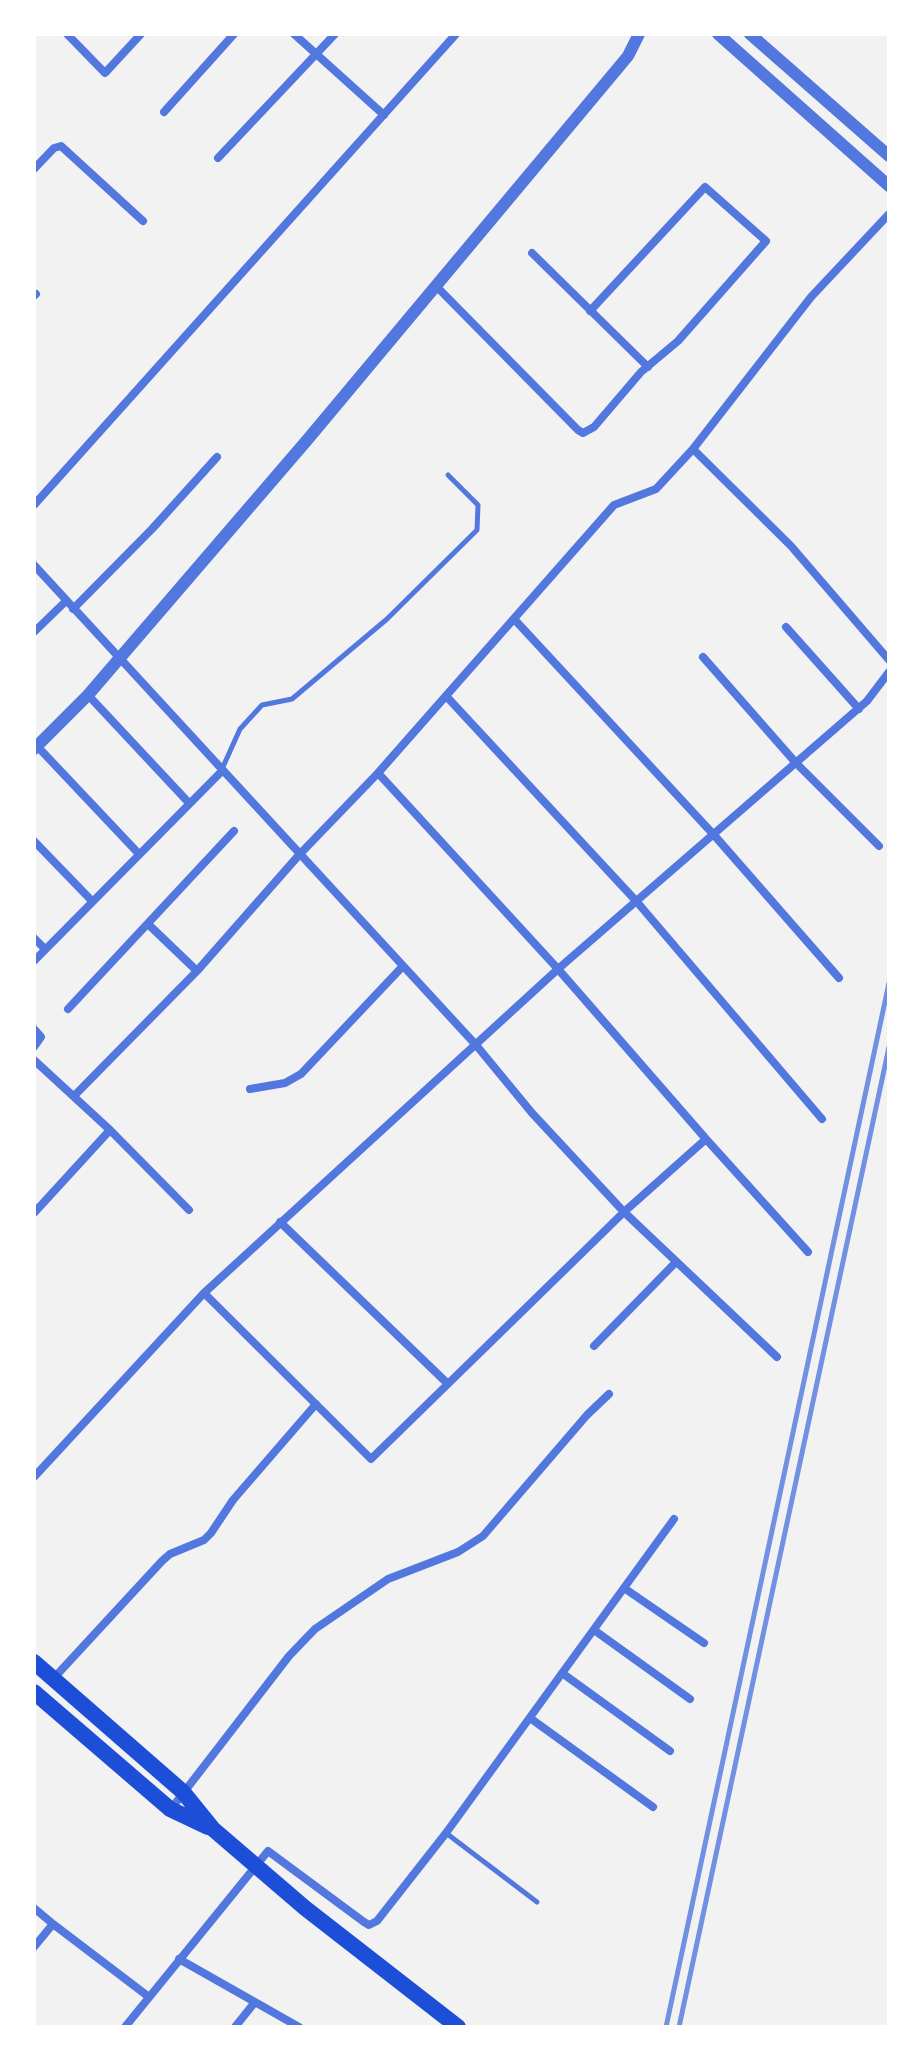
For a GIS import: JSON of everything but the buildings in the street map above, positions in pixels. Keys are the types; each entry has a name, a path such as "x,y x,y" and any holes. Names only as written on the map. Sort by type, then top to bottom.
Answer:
{"main road":[{"path":"34,1662 183,1792 213,1829 367,1958 458,2027"},
{"path":"34,1692 170,1809 213,1829"}],"street":[{"path":"67,34 105,73 141,34"},
{"path":"164,112 234,34"},
{"path":"294,34 384,115"},
{"path":"218,158 335,34"},
{"path":"34,505 456,34"},
{"path":"139,854 35,748 119,660 436,286 628,56 639,34"},
{"path":"718,34 889,186"},
{"path":"750,34 889,156"},
{"path":"34,169 54,148 61,146 143,221"},
{"path":"436,286 583,433 594,427 648,367 678,341 766,241 707,187 703,187 590,311"},
{"path":"74,1096 197,971 299,855 378,773 614,505 656,489 693,449 811,297 889,214"},
{"path":"532,253 648,367"},
{"path":"693,449 791,546 889,660"},
{"path":"73,609 217,457"},
{"path":"34,565 476,1045 532,1113 624,1212 777,1357"},
{"path":"34,632 66,601"},
{"path":"515,620 714,835 839,978"},
{"path":"786,627 859,709"},
{"path":"703,657 796,763 879,846"},
{"path":"34,1477 204,1293 558,969 859,709 880,687 889,672"},
{"path":"88,695 189,803"},
{"path":"447,697 637,902 822,1119"},
{"path":"34,961 222,771"},
{"path":"378,773 558,969 808,1252"},
{"path":"68,1009 234,831"},
{"path":"34,841 92,901"},
{"path":"148,924 197,971"},
{"path":"34,938 45,949"},
{"path":"250,1089 285,1083 301,1074 403,966"},
{"path":"34,1029 41,1037 34,1047"},
{"path":"34,1060 110,1130 189,1210"},
{"path":"34,1213 110,1130"},
{"path":"204,1293 371,1459 624,1212 706,1139"},
{"path":"280,1222 448,1384"},
{"path":"594,1346 675,1263"},
{"path":"170,1809 289,1656 315,1629 388,1579 445,1558 483,1536 587,1415 609,1394"},
{"path":"53,1679 162,1561 170,1554 204,1540 211,1533 233,1500 316,1404"},
{"path":"125,2027 265,1853 273,1852 364,1922 373,1924 446,1833 674,1519"},
{"path":"624,1588 704,1643"},
{"path":"594,1630 690,1699"},
{"path":"562,1673 670,1751"},
{"path":"530,1718 653,1807"},
{"path":"34,1908 149,1997"},
{"path":"34,1947 53,1924"},
{"path":"179,1959 299,2027"},
{"path":"235,2027 255,2002"}],"lane":[{"path":"222,771 240,729 262,705 292,699 387,619 477,530 478,505 448,475"},
{"path":"446,1833 537,1902"}],"railway":[{"path":"666,2027 889,983"},
{"path":"679,2027 889,1047"}]}
